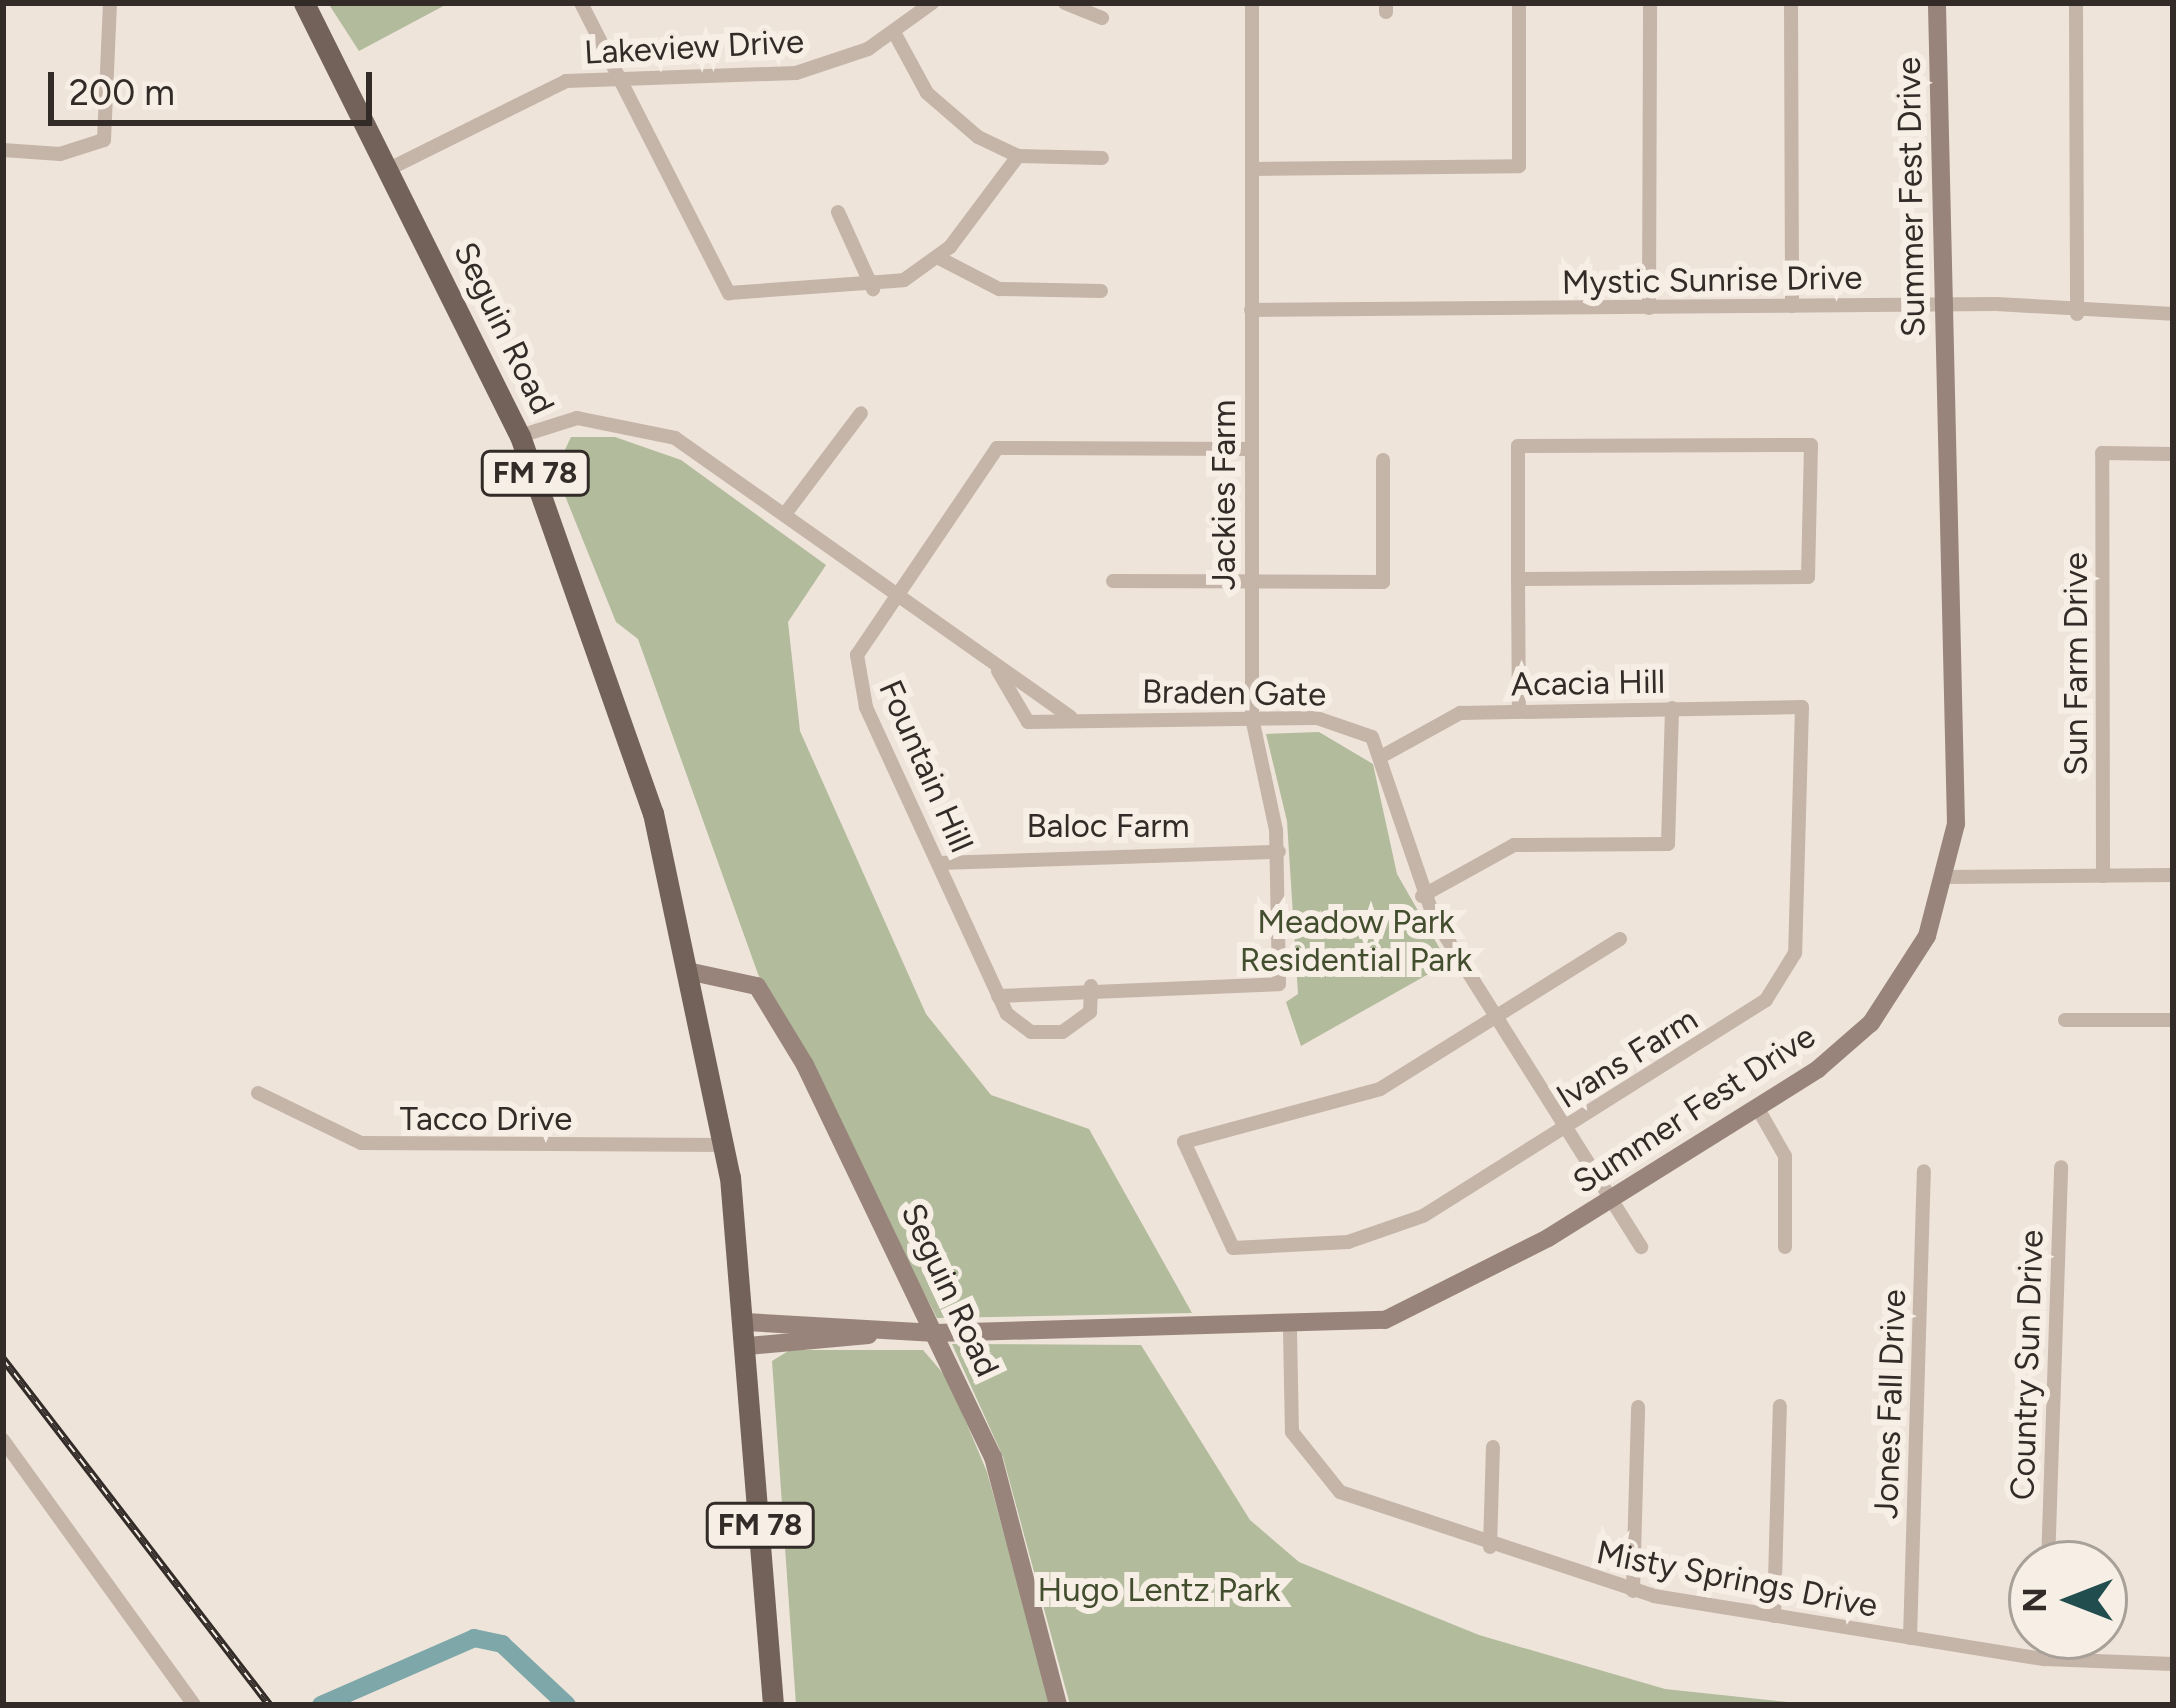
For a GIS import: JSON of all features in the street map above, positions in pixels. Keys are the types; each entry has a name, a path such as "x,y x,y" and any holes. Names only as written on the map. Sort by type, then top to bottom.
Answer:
{"main road":[{"name":"Seguin Road","path":"304,3 520,436 621,703 692,972 725,1145 747,1334 773,1705"}],"street":[{"path":"3,150 60,154 104,140 110,3"},
{"path":"581,3 729,293 873,289 939,258 1018,156"},
{"name":"Lakeview Drive","path":"388,169 546,88 617,76 796,73 895,34 932,3"},
{"path":"1065,3 1102,18"},
{"name":"Jackies Farm","path":"1091,986 1280,984 1279,852 1252,718 1252,3"},
{"path":"1252,169 1519,166 1519,3"},
{"path":"1649,308 1650,3"},
{"path":"1791,3 1792,306"},
{"name":"Summer Fest Drive","path":"747,1334 1290,1330 1424,1309 1756,1107 1870,1023 1919,952 1947,877 1954,636 1940,304 1936,3"},
{"path":"2076,3 2077,314"},
{"path":"895,34 944,113 1018,156 1102,158"},
{"path":"838,212 873,289"},
{"path":"939,258 999,289 1101,291"},
{"name":"Mystic Sunrise Drive","path":"1251,310 1940,304 2077,314 2173,314"},
{"path":"785,514 862,412"},
{"name":"Braden Gate","path":"520,436 577,418 651,429 785,514 998,671 1070,717"},
{"path":"1518,579 1808,577 1811,445 1518,446 1518,579 1519,710"},
{"name":"Fountain Hill","path":"1091,986 1090,1012 1062,1032 1031,1032 998,996 858,686 862,641 998,448 1251,449"},
{"name":"Sun Farm Drive","path":"2103,876 2102,453 2173,454"},
{"path":"1113,581 1383,582 1383,460"},
{"name":"Braden Gate","path":"998,671 1018,717 1337,720 1386,754"},
{"name":"Acacia Hill","path":"1386,754 1460,713 1802,707"},
{"name":"Ivans Farm","path":"1496,1018 1362,1096 1184,1142 1233,1248 1384,1233 1565,1128 1784,980 1799,922 1802,707"},
{"path":"1422,896 1514,845 1668,844 1672,709"},
{"path":"1386,754 1422,896 1641,1247"},
{"name":"Baloc Farm","path":"939,862 1279,852"},
{"path":"1947,877 2173,875"},
{"path":"1496,1018 1620,939"},
{"name":"Seguin Road","path":"692,972 748,980 772,1003 999,1474 1058,1705"},
{"path":"998,996 1091,986"},
{"path":"2065,1020 2173,1020"},
{"name":"Tacco Drive","path":"259,1094 361,1143 725,1145"},
{"path":"1756,1107 1785,1156 1785,1247"},
{"name":"Country Sun Drive","path":"2049,1540 2060,1167"},
{"name":"Jones Fall Drive","path":"1910,1638 1924,1171"},
{"name":"Misty Springs Drive","path":"1290,1330 1292,1432 1306,1462 1340,1492 1490,1547 1633,1591 2008,1653"},
{"path":"1774,1616 1780,1406"},
{"path":"1633,1591 1638,1407"},
{"path":"3,1440 194,1705"},
{"path":"1490,1547 1493,1448"},
{"name":"Misty Springs Drive","path":"2088,1660 2173,1664"}],"green space":[{"path":"328,3 449,3 359,51"},
{"path":"571,437 615,437 681,460 826,565 788,622 800,731 926,1014 991,1095 1089,1129 1192,1313 937,1318 758,974 638,639 616,622 555,471"},
{"name":"Meadow Park Residential Park","path":"1319,732 1373,764 1397,874 1448,963 1301,1046 1286,1002 1298,994 1287,821 1266,734"},
{"name":"Hugo Lentz Park","path":"952,1344 1141,1345 1250,1520 1299,1562 1479,1635 1665,1689 1815,1705 1070,1705 1003,1457"},
{"path":"790,1350 923,1350 948,1379 987,1472 1051,1705 796,1705 772,1361"}],"waterway":[{"path":"321,1705 474,1638 502,1644 567,1705"}],"railway":[{"path":"3,1359 269,1705"}]}
